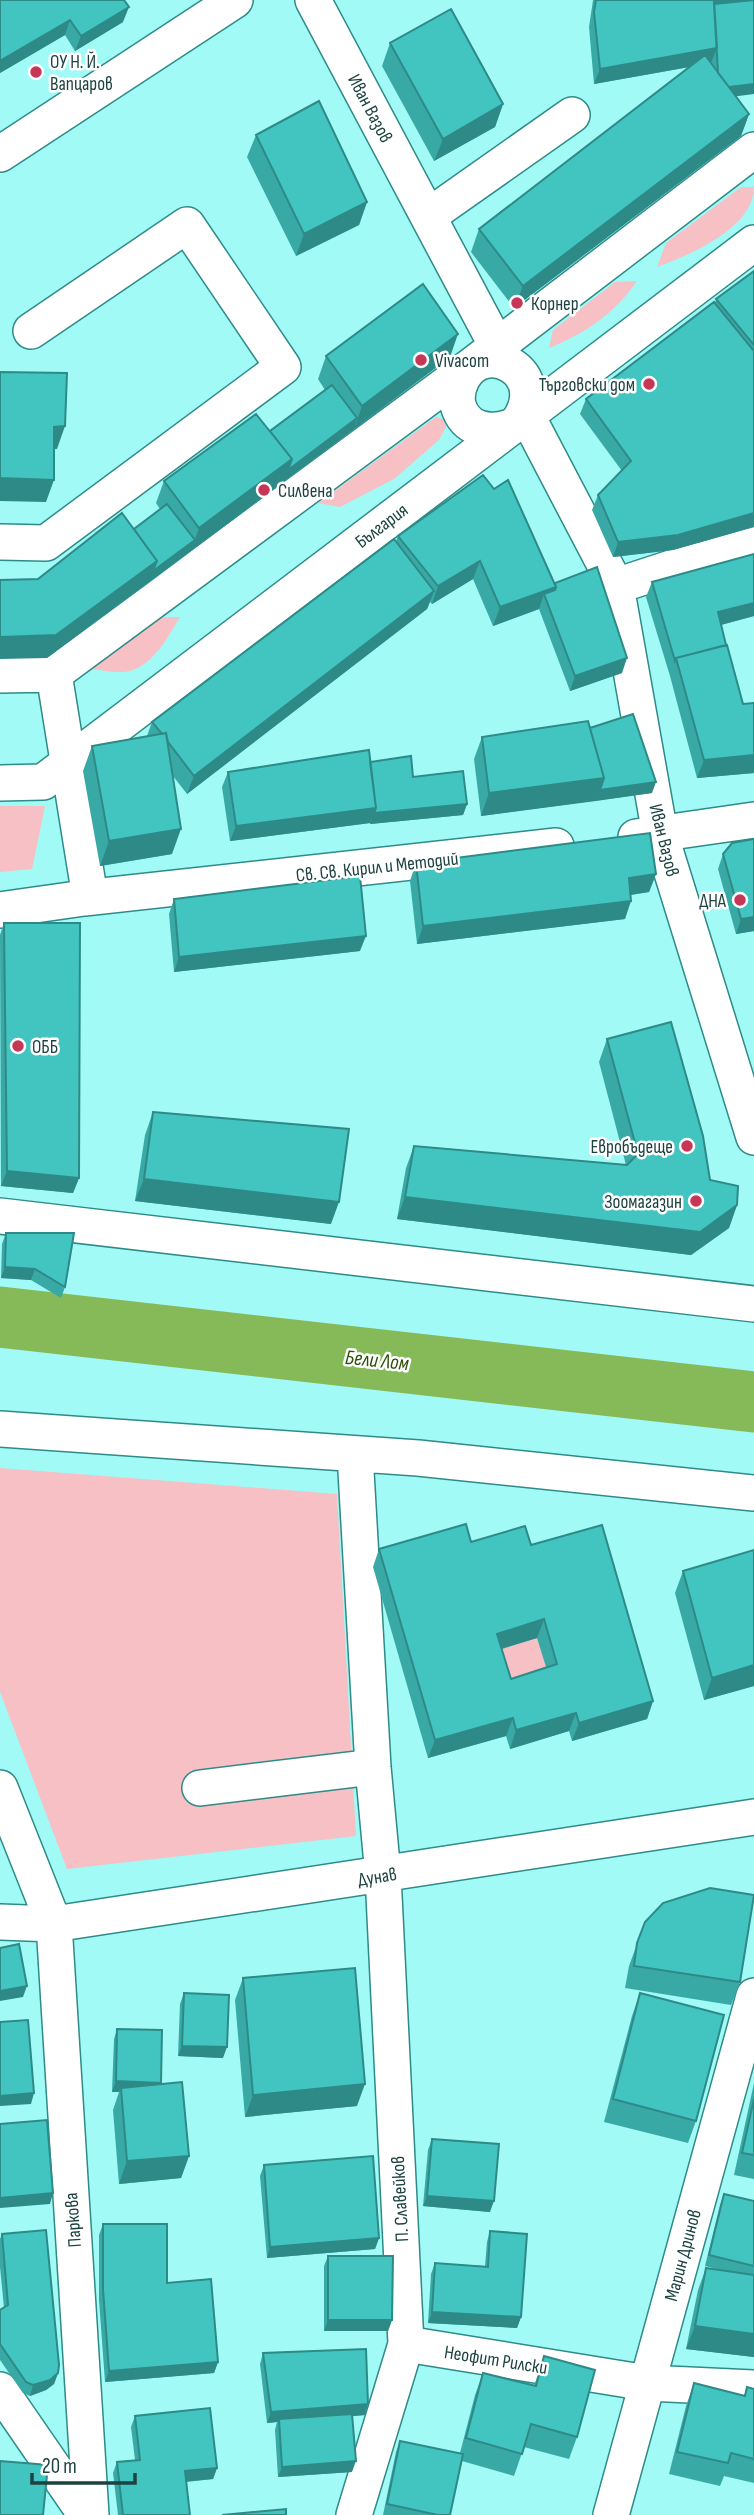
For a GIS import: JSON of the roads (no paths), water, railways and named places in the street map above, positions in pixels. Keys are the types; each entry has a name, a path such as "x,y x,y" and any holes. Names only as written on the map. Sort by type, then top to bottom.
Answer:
{"street":[{"path":"0,154 235,0"},
{"name":"Иван Вазов","path":"313,0 430,215 492,358 517,368 524,378 529,401 522,421 616,586 660,834 754,1137"},
{"path":"430,215 572,115"},
{"path":"0,676 54,674 492,358 754,150"},
{"path":"0,542 46,544 283,367 187,225 31,331"},
{"name":"България","path":"0,783 43,782 754,243"},
{"path":"492,358 463,377 458,389 462,415 472,425 484,431 497,432 522,421"},
{"path":"616,586 754,541"},
{"path":"54,674 89,897"},
{"name":"Св. Св. Кирил и Методий","path":"0,910 89,897 660,834 754,820"},
{"path":"0,1216 754,1304"},
{"path":"0,1429 418,1458 754,1493"},
{"name":"П. Славейков","path":"354,2515 406,2344 383,1875 373,1767 355,1454"},
{"path":"200,1788 373,1767"},
{"name":"Паркова","path":"0,1788 54,1924 88,2515"},
{"name":"Дунав","path":"0,1922 54,1924 754,1817"},
{"name":"Марин Дринов","path":"611,2515 754,1996"},
{"name":"Неофит Рилски","path":"406,2344 647,2383 754,2388"},
{"path":"0,2390 88,2515"}],"waterway":[{"name":"Бели Лом","path":"0,1317 754,1402"}],"place":[{"name":"ОУ Н. Й. Вапцаров","path":"36,72"},
{"name":"Корнер","path":"517,303"},
{"name":"Vivacom","path":"421,360"},
{"name":"Търговски дом","path":"649,384"},
{"name":"Силвена","path":"264,490"},
{"name":"ДНА","path":"740,900"},
{"name":"ОББ","path":"18,1046"},
{"name":"Евробъдеще","path":"687,1146"},
{"name":"Зоомагазин","path":"696,1201"}]}
